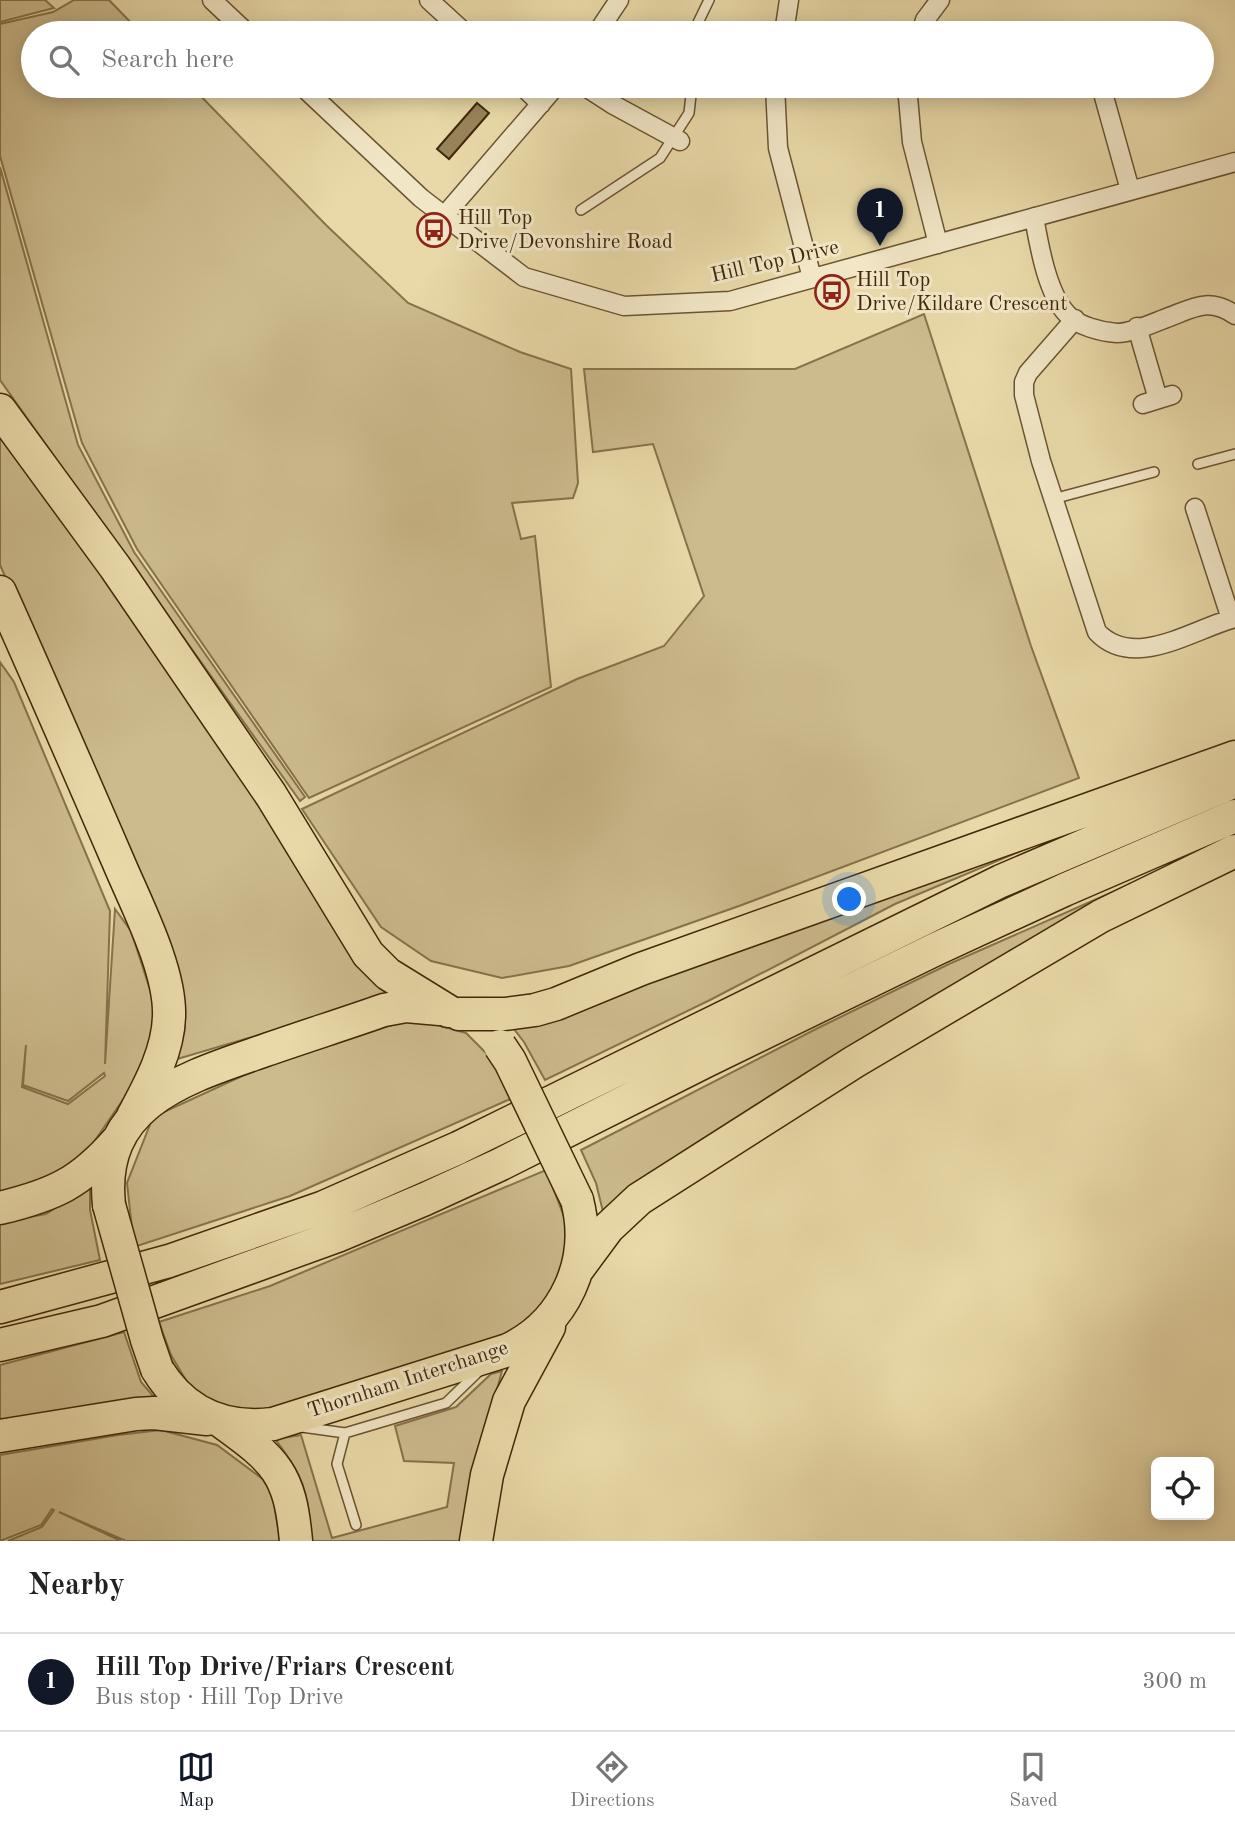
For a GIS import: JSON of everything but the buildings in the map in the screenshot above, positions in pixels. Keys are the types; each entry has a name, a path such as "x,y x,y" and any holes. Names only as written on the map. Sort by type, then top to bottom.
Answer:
{"highway":[{"path":"0,410 115,567 263,784 368,954 388,974 454,1013 520,1013 556,1004 641,969 1235,757"},
{"path":"0,592 144,923 166,986 169,1003 168,1033 150,1084 125,1129 94,1165 62,1188 35,1199 0,1208"},
{"path":"0,1307 169,1261 324,1207 458,1148 1001,881 1235,780"},
{"path":"0,1345 102,1321 337,1236 425,1199 936,949 1235,816"},
{"path":"577,1270 608,1228 639,1199 764,1119 854,1062 1101,916 1235,852"},
{"name":"Thornham Interchange","path":"418,1006 454,1013 486,1032 500,1046 577,1200 582,1236 577,1270 558,1310 527,1339 496,1354 273,1424 247,1425 219,1421 187,1405 169,1387 157,1369 109,1205 110,1169 125,1129 153,1099 185,1079 384,1010 418,1006"},
{"path":"476,1541 487,1475 509,1401 558,1310"},
{"path":"0,1436 136,1414 154,1413 219,1421 260,1452 280,1474 292,1505 296,1541"}],"street":[{"path":"212,0 234,21"},
{"path":"605,21 619,0"},
{"path":"786,21 789,0"},
{"path":"925,21 940,0"},
{"path":"433,1 453,21"},
{"name":"Hill Top Drive","path":"315,98 421,198 524,277 624,306 730,301 1235,162"},
{"path":"535,98 541,104"},
{"path":"444,216 546,98"},
{"path":"603,98 677,139"},
{"path":"776,98 778,148 812,278"},
{"path":"908,98 912,142 938,244"},
{"path":"1104,98 1130,190"},
{"path":"1034,217 1042,262 1056,295 1067,315 1087,326 1118,333 1204,304 1224,307 1235,315"},
{"path":"1074,319 1037,361 1024,382 1024,396 1053,499 1097,632 1107,642 1120,648 1137,649 1158,645 1233,618 1195,508"},
{"path":"1137,327 1158,399"}],"lane":[{"path":"698,21 709,0"},
{"path":"581,210 660,158 677,139 689,113 691,98"},
{"path":"1198,464 1235,454"},
{"path":"1053,499 1154,472"},
{"path":"273,1424 345,1433 446,1402 496,1354"},
{"path":"345,1433 337,1464 356,1525"}],"shaded area":[{"path":"0,0 45,0 54,8 0,22"},
{"path":"74,0 109,0 129,21 21,21 21,98 203,98 326,225 408,303 520,352 571,369 578,483 573,498 512,503 521,539 535,536 551,687 309,798 137,549 82,443 0,156 0,24 53,12"},
{"path":"0,167 78,445 134,552 305,797 300,801 0,380"},
{"path":"924,314 1031,646 1079,778 739,906 569,966 502,978 431,961 381,927 302,809 577,679 664,646 704,596 653,444 593,452 584,369 795,369"},
{"path":"0,431 188,691 397,994 174,1060 185,1027 178,966 0,565"},
{"path":"0,662 14,682 110,911 105,1064 115,909 131,931 154,1002 152,1040 131,1088 87,1152 57,1180 0,1194","holes":["26,1045 23,1085 68,1101 104,1073 105,1076 68,1104 22,1087"]},
{"path":"1028,848 895,904 710,1000 545,1080 524,1042 507,1020"},
{"path":"1133,883 605,1220 596,1183 581,1150 949,964"},
{"path":"413,1018 466,1033 503,1070 515,1097 290,1196 134,1247 127,1183 153,1117 253,1071"},
{"path":"546,1170 568,1227 562,1269 543,1309 515,1333 277,1407 236,1413 193,1392 171,1355 159,1322 270,1286"},
{"path":"90,1185 90,1210 100,1260 0,1284 0,1222 46,1214"},
{"path":"124,1332 141,1382 161,1405 0,1429 0,1365"},
{"path":"502,1371 484,1437 464,1541 311,1541 309,1511 303,1486 275,1439 301,1435 332,1538 447,1507 454,1463 404,1461 395,1426 456,1407 491,1374"},
{"path":"161,1430 217,1445 271,1485 280,1541 126,1541 59,1512 121,1541 8,1541 42,1527 54,1510 52,1509 41,1525 0,1541 0,1455"}],"place":[{"name":"Hill Top Drive/Devonshire Road","path":"434,230"},
{"name":"Hill Top Drive/Friars Crescent","path":"880,246"},
{"name":"Hill Top Drive/Kildare Crescent","path":"832,292"}]}
